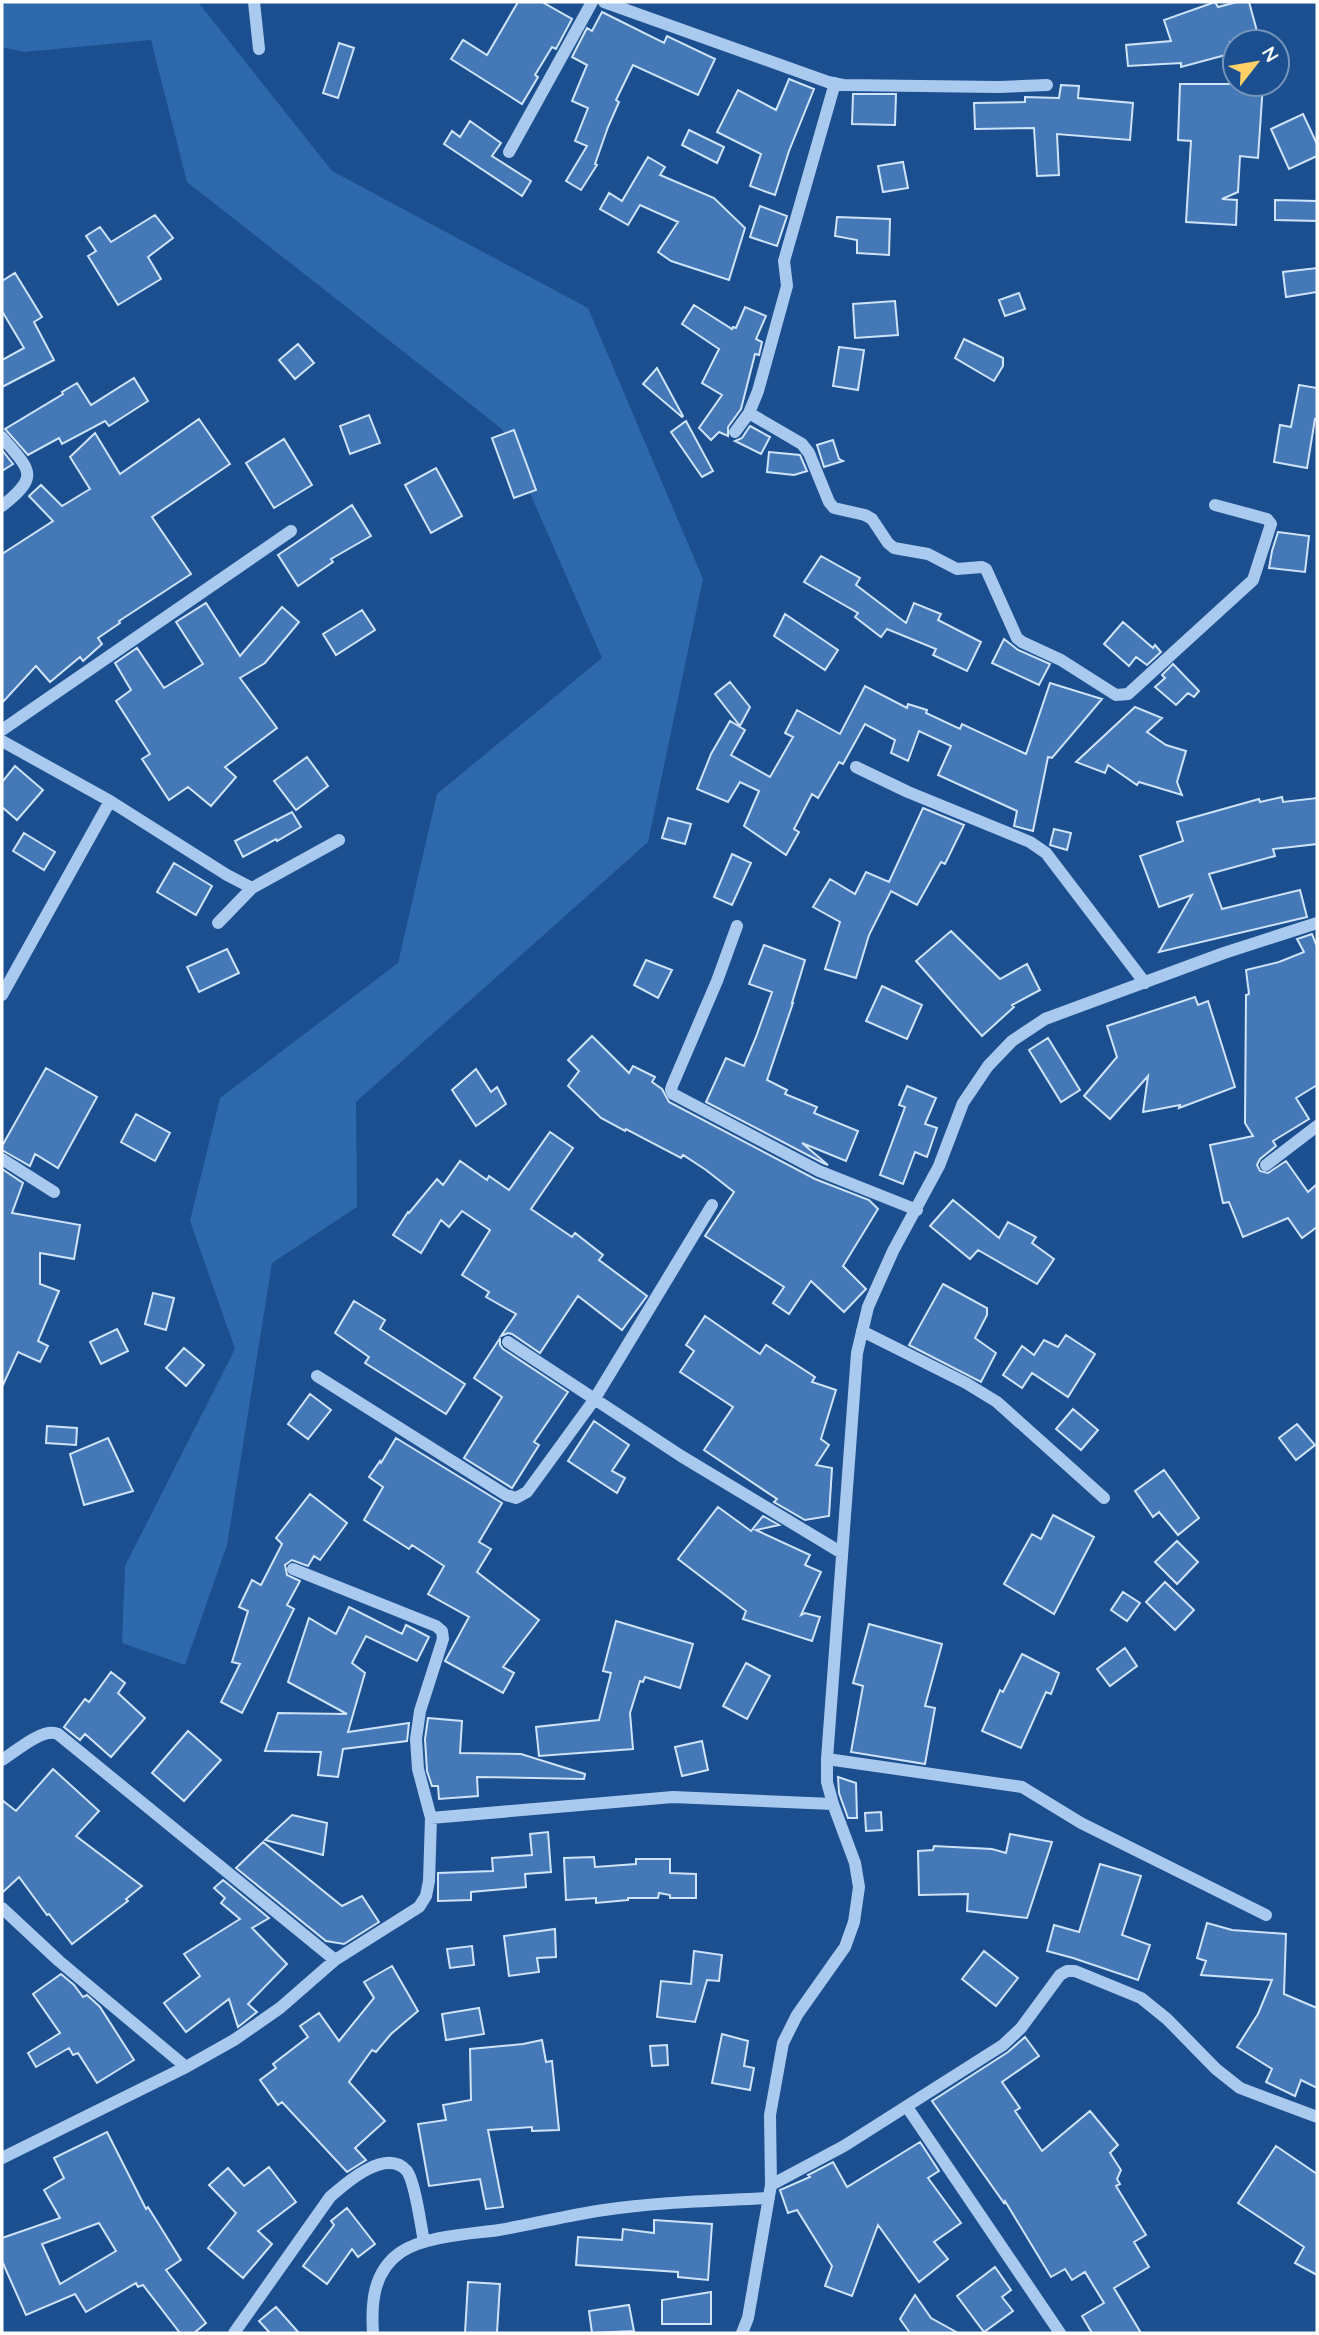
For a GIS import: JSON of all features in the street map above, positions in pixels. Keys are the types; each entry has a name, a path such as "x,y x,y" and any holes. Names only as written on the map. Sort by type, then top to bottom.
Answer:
{"street":[{"path":"254,2 259,49"},
{"path":"509,152 592,2"},
{"path":"604,2 835,83 999,87 1047,85"},
{"path":"736,432 750,413 758,391 787,286 784,261 835,83"},
{"path":"750,413 802,444 809,453 834,508 872,519 894,548 929,554 957,569 986,569 1017,638 1061,660 1116,695 1128,694 1253,580 1271,524 1266,519 1214,505"},
{"path":"2,437 24,463 28,473 27,482 21,491 2,506"},
{"path":"2,730 291,531"},
{"path":"4,747 110,801 252,888"},
{"path":"856,767 908,792 1030,842 1046,853 1145,983"},
{"path":"2,995 110,801"},
{"path":"218,923 252,888 339,840"},
{"path":"742,2333 748,2318 770,2192 770,2115 783,2043 797,2015 845,1947 854,1922 859,1887 855,1863 832,1804 827,1782 827,1759 850,1428 857,1353 867,1307 893,1251 939,1166 962,1103 988,1066 1012,1041 1045,1019 1224,953 1317,923"},
{"path":"737,926 717,981 672,1086 673,1094 819,1171 916,1210"},
{"path":"1266,1165 1317,1126"},
{"path":"2,1159 54,1192"},
{"path":"317,1376 506,1495 516,1498 527,1492 594,1400 712,1205"},
{"path":"862,1331 966,1383 997,1402 1104,1498"},
{"path":"508,1342 681,1456 842,1553"},
{"path":"2,2158 187,2067 234,2040 279,2008 335,1960 419,1908 426,1896 431,1818 418,1769 416,1740 420,1711 443,1639 442,1631 436,1626 293,1569"},
{"path":"2,1760 44,1733 52,1731 58,1734 335,1960"},
{"path":"827,1759 1022,1787 1081,1823 1266,1914"},
{"path":"431,1818 673,1797 832,1804"},
{"path":"2,1908 59,1961 187,2067"},
{"path":"373,2333 372,2307 377,2282 386,2266 401,2252 424,2242 549,2222 601,2210 770,2192 1003,2046 1021,2028 1060,1975 1067,1971 1075,1971 1141,1998 1167,2018 1216,2069 1240,2088 1317,2117"},
{"path":"907,2107 1060,2333"},
{"path":"234,2333 330,2197 346,2182 380,2163 396,2164 407,2171 424,2242"}],"shaded area":[{"path":"2,2 198,2 332,171 588,308 703,579 648,842 356,1102 357,1207 272,1263 227,1545 185,1665 122,1643 125,1566 235,1349 190,1221 220,1098 398,963 437,794 602,658 502,429 187,182 151,40 24,52 2,47"}],"building":[{"path":"518,2 542,2 572,19 556,49 552,47 535,75 538,77 522,104 451,59 463,40 487,55"},
{"path":"1215,2 1218,7 1249,2 1256,28 1221,28 1221,56 1181,67 1181,63 1128,66 1126,45 1171,41 1164,20"},
{"path":"602,12 664,43 667,36 715,59 698,95 633,65 616,100 619,102 595,164 597,165 581,190 566,181 587,146 575,141 588,108 572,101 587,65 572,57 587,28 592,31"},
{"path":"339,43 354,48 338,98 323,93"},
{"path":"789,79 814,89 775,195 750,186 761,154 717,132 738,90 776,110"},
{"path":"1180,84 1221,84 1221,98 1262,98 1258,158 1240,156 1238,192 1222,199 1237,200 1236,225 1186,222 1191,141 1178,140"},
{"path":"1061,85 1079,86 1078,98 1133,103 1130,140 1057,134 1059,175 1037,176 1034,128 975,129 974,103 1025,102 1025,97 1059,98"},
{"path":"853,94 896,94 895,125 852,124"},
{"path":"1303,114 1317,144 1317,156 1289,169 1271,129"},
{"path":"470,121 501,143 492,156 531,181 522,196 444,144 452,131 460,137"},
{"path":"689,130 724,147 717,163 682,145"},
{"path":"648,157 665,167 660,175 714,198 745,228 729,280 671,261 658,252 678,222 640,205 628,225 600,209 609,193 622,201"},
{"path":"903,162 908,188 883,192 878,166"},
{"path":"1275,200 1317,201 1317,221 1275,220"},
{"path":"760,206 787,216 777,246 750,237"},
{"path":"155,215 173,238 148,257 161,279 118,305 88,256 96,251 86,236 100,227 111,242"},
{"path":"837,217 890,219 889,255 857,253 857,240 835,236"},
{"path":"1317,268 1317,292 1286,297 1283,272"},
{"path":"15,273 42,317 34,322 54,360 2,387 2,360 24,348 2,311 2,281"},
{"path":"1019,293 1025,309 1005,316 999,300"},
{"path":"895,301 898,335 855,338 853,304"},
{"path":"694,305 732,329 736,328 745,307 766,316 756,339 762,342 759,355 755,354 741,409 728,427 728,436 719,432 711,440 699,428 722,395 702,383 719,349 682,324"},
{"path":"964,339 1003,358 1003,366 994,381 955,358"},
{"path":"298,344 314,363 295,379 279,360"},
{"path":"839,347 864,350 858,390 833,386"},
{"path":"657,368 683,416 682,417 643,384"},
{"path":"134,378 148,401 109,426 105,421 62,444 59,438 28,455 5,429 77,383 91,405"},
{"path":"1299,385 1317,388 1317,420 1315,419 1307,468 1274,462 1280,425 1291,427"},
{"path":"369,415 380,443 350,454 340,426"},
{"path":"199,419 230,464 152,517 191,574 119,621 120,623 98,638 102,644 83,661 80,657 50,682 36,666 2,703 2,554 53,521 29,496 41,485 62,506 90,489 70,457 95,433 120,474"},
{"path":"686,421 713,471 702,477 671,432"},
{"path":"750,426 770,437 761,454 735,441 742,438"},
{"path":"514,430 536,490 514,498 492,438"},
{"path":"284,439 312,485 274,508 246,463"},
{"path":"833,440 839,459 843,461 824,467 817,445"},
{"path":"2,450 13,464 2,471"},
{"path":"769,452 800,455 807,471 794,475 767,472"},
{"path":"436,468 462,516 431,533 405,485"},
{"path":"352,505 371,536 331,559 333,562 298,586 278,555"},
{"path":"1278,532 1309,536 1305,572 1269,568"},
{"path":"821,556 860,578 856,585 906,623 914,603 941,614 938,620 981,642 967,671 933,655 936,649 887,629 881,637 855,617 858,613 804,582"},
{"path":"206,603 240,656 282,607 299,622 265,663 240,678 277,728 225,767 236,777 211,806 188,787 169,800 142,759 150,754 116,701 131,690 115,663 137,648 164,688 203,664 176,622"},
{"path":"362,610 375,630 336,655 323,634"},
{"path":"785,614 838,650 825,670 774,636"},
{"path":"1123,622 1161,652 1147,665 1136,657 1129,666 1104,644"},
{"path":"1004,639 1018,650 1050,664 1039,685 992,663"},
{"path":"1173,664 1199,691 1194,697 1188,693 1176,705 1155,687 1165,678 1162,675"},
{"path":"730,682 750,707 740,726 715,694"},
{"path":"1050,683 1102,699 1052,758 1048,757 1033,831 1014,826 1017,811 938,775 951,746 919,731 908,761 891,753 895,740 865,724 843,764 839,762 818,798 812,794 794,829 799,832 786,855 744,826 759,791 740,782 728,802 697,789 711,754 730,721 745,730 731,755 770,777 793,737 785,733 797,710 840,734 865,686 907,708 908,704 927,710 926,713 960,729 962,724 1026,754"},
{"path":"1135,707 1162,718 1147,732 1166,745 1186,751 1177,782 1182,795 1139,782 1137,785 1108,765 1105,773 1076,762"},
{"path":"307,757 328,786 296,810 274,781"},
{"path":"15,766 43,790 17,820 2,807 2,782"},
{"path":"1282,797 1283,802 1317,798 1317,844 1273,849 1275,856 1209,874 1222,909 1300,890 1307,917 1159,952 1192,895 1159,907 1140,856 1183,841 1177,822 1259,799 1260,802"},
{"path":"923,808 964,825 945,864 941,862 917,905 891,891 869,935 856,978 825,969 840,922 813,907 830,879 855,894 866,872 889,882"},
{"path":"292,812 301,827 243,857 235,841"},
{"path":"668,818 691,824 685,844 662,838"},
{"path":"1054,829 1071,833 1067,850 1050,845"},
{"path":"24,833 55,852 44,870 13,851"},
{"path":"732,854 751,863 732,905 714,897"},
{"path":"174,863 212,886 196,915 157,892"},
{"path":"951,931 1000,979 1027,964 1040,990 1012,1005 1014,1007 982,1036 916,961"},
{"path":"1312,934 1317,947 1317,1085 1296,1098 1309,1119 1273,1141 1276,1146 1260,1159 1257,1165 1260,1171 1268,1173 1286,1161 1308,1192 1317,1184 1317,1227 1302,1238 1288,1218 1243,1237 1229,1202 1223,1203 1210,1145 1253,1136 1245,1123 1246,995 1249,994 1246,970 1279,962 1304,952 1297,939"},
{"path":"764,945 805,960 767,1080 787,1090 785,1094 817,1107 814,1113 858,1131 846,1161 802,1143 828,1165 823,1163 706,1102 726,1058 744,1066 756,1037 772,992 749,984"},
{"path":"227,949 239,973 199,992 187,967"},
{"path":"646,960 672,970 658,998 634,985"},
{"path":"882,986 922,1005 907,1039 866,1021"},
{"path":"1195,997 1198,1005 1208,1001 1235,1087 1179,1108 1180,1105 1143,1112 1148,1076 1110,1119 1084,1096 1117,1057 1107,1026"},
{"path":"592,1036 629,1073 633,1066 655,1077 652,1082 662,1089 669,1102 815,1179 869,1200 878,1209 843,1266 866,1289 844,1312 811,1281 789,1314 773,1303 784,1287 705,1236 734,1192 683,1155 681,1158 601,1118 568,1086 579,1071 568,1060"},
{"path":"1048,1038 1080,1090 1061,1102 1029,1050"},
{"path":"46,1068 97,1097 58,1168 35,1154 30,1166 2,1150"},
{"path":"476,1069 491,1092 497,1087 506,1104 476,1126 452,1090"},
{"path":"907,1086 936,1098 925,1124 937,1128 927,1157 915,1152 903,1184 880,1175 905,1107 899,1105"},
{"path":"136,1114 170,1133 155,1161 121,1142"},
{"path":"550,1132 573,1148 531,1209 572,1237 575,1233 603,1255 599,1260 647,1296 622,1330 578,1296 540,1353 512,1334 501,1336 516,1314 486,1297 489,1292 462,1275 490,1230 462,1211 449,1227 441,1220 421,1253 393,1235 408,1212 437,1179 443,1185 460,1161 487,1180 489,1176 509,1190"},
{"path":"2,1169 23,1183 12,1213 80,1225 74,1259 40,1253 40,1284 59,1291 38,1341 48,1346 40,1362 18,1352 2,1387"},
{"path":"953,1200 999,1238 1008,1222 1036,1237 1032,1243 1054,1259 1037,1284 978,1250 970,1259 930,1226"},
{"path":"943,1284 987,1308 987,1315 975,1338 996,1353 981,1382 909,1345"},
{"path":"153,1293 174,1298 166,1330 145,1324"},
{"path":"354,1301 385,1320 380,1329 465,1384 446,1414 365,1363 369,1357 335,1333"},
{"path":"705,1316 760,1354 766,1345 815,1377 812,1382 836,1390 821,1439 829,1445 816,1465 832,1468 829,1516 805,1520 774,1502 777,1499 704,1450 733,1407 680,1372 694,1351 686,1345"},
{"path":"117,1329 128,1351 101,1364 90,1342"},
{"path":"1066,1335 1095,1354 1068,1397 1032,1373 1022,1388 1003,1375 1022,1346 1034,1355 1044,1340 1058,1347"},
{"path":"500,1338 503,1349 568,1392 534,1442 539,1445 512,1488 464,1458 502,1397 474,1378"},
{"path":"184,1348 204,1365 186,1386 166,1368"},
{"path":"310,1394 331,1410 308,1439 288,1424"},
{"path":"1073,1409 1098,1430 1081,1450 1056,1429"},
{"path":"594,1421 629,1445 612,1471 625,1478 617,1493 568,1461"},
{"path":"1297,1424 1315,1445 1296,1460 1279,1438"},
{"path":"47,1426 77,1428 76,1445 46,1443"},
{"path":"108,1438 133,1491 84,1505 70,1454"},
{"path":"396,1438 502,1503 479,1542 491,1549 477,1572 539,1620 503,1667 514,1673 503,1693 445,1661 469,1617 428,1594 444,1566 412,1545 409,1549 364,1520 383,1487 369,1477"},
{"path":"1164,1470 1199,1518 1178,1535 1159,1512 1153,1517 1135,1491"},
{"path":"310,1494 347,1523 320,1560 314,1556 308,1566 292,1560 285,1565 287,1575 300,1581 287,1605 294,1609 242,1713 221,1702 240,1664 232,1662 248,1611 239,1607 252,1580 261,1585 282,1544 276,1538"},
{"path":"718,1507 751,1531 763,1516 779,1525 756,1530 810,1555 805,1565 821,1572 801,1615 805,1613 820,1617 812,1641 743,1619 746,1611 678,1559"},
{"path":"1053,1515 1094,1537 1054,1614 1004,1584 1032,1534 1041,1539"},
{"path":"1177,1541 1198,1562 1177,1584 1155,1562"},
{"path":"1165,1582 1194,1610 1175,1630 1146,1602"},
{"path":"1123,1592 1140,1603 1127,1621 1111,1610"},
{"path":"349,1607 402,1634 406,1625 429,1637 417,1661 366,1636 352,1663 365,1673 348,1732 409,1723 407,1741 343,1749 338,1777 318,1775 321,1752 265,1751 278,1713 347,1714 288,1682 309,1618 336,1634"},
{"path":"616,1621 693,1644 680,1688 645,1677 643,1682 640,1681 630,1713 633,1749 539,1756 536,1727 599,1720 611,1673 603,1671"},
{"path":"869,1624 942,1644 925,1706 935,1708 925,1764 851,1752 863,1686 853,1683"},
{"path":"1125,1648 1137,1666 1110,1686 1097,1669"},
{"path":"1022,1654 1059,1673 1051,1694 1046,1692 1021,1748 982,1731 1000,1690 1003,1692"},
{"path":"746,1663 770,1676 747,1719 723,1706"},
{"path":"111,1672 125,1683 118,1693 145,1718 111,1757 85,1734 80,1740 64,1727 85,1699 89,1702"},
{"path":"428,1718 462,1721 460,1753 521,1754 585,1774 584,1779 477,1777 478,1796 439,1799 438,1786 432,1786 427,1771 425,1739"},
{"path":"188,1731 221,1760 184,1801 152,1773"},
{"path":"702,1741 708,1770 682,1776 675,1747"},
{"path":"53,1769 99,1811 76,1836 142,1886 126,1899 128,1901 72,1944 19,1877 2,1893 2,1800 16,1811"},
{"path":"838,1777 856,1783 857,1818 848,1818 839,1793"},
{"path":"881,1812 882,1830 866,1831 865,1813"},
{"path":"292,1815 327,1823 323,1855 265,1840"},
{"path":"548,1832 551,1872 525,1874 526,1887 471,1892 471,1900 438,1901 438,1873 493,1871 492,1858 532,1855 530,1834"},
{"path":"1010,1834 1052,1842 1027,1918 967,1911 968,1894 919,1895 918,1851 933,1850 934,1846 992,1849 1006,1853"},
{"path":"263,1842 342,1906 362,1896 379,1922 344,1944 326,1941 236,1868"},
{"path":"594,1857 595,1867 636,1864 636,1859 670,1859 670,1873 696,1874 696,1898 670,1898 670,1895 659,1893 658,1898 628,1898 596,1903 596,1898 566,1900 564,1858"},
{"path":"1100,1864 1141,1876 1122,1935 1150,1945 1138,1980 1047,1951 1054,1925 1079,1932"},
{"path":"223,1880 269,1918 252,1928 287,1964 248,2004 257,2012 238,2027 229,1999 186,2032 164,2003 200,1976 184,1954 240,1919 221,1903 225,1898 214,1888"},
{"path":"1207,1923 1232,1930 1286,1934 1284,1994 1317,2008 1317,2088 1301,2080 1295,2096 1266,2082 1272,2069 1237,2047 1258,2014 1272,1980 1201,1975 1206,1961 1197,1958"},
{"path":"555,1929 556,1957 537,1958 539,1972 509,1976 504,1936"},
{"path":"472,1946 474,1965 450,1968 447,1949"},
{"path":"694,1951 722,1955 719,1981 707,1980 695,2022 657,2017 661,1981 691,1984"},
{"path":"984,1951 1018,1978 996,2006 962,1979"},
{"path":"392,1966 418,2011 391,2034 376,2052 372,2050 349,2082 385,2121 355,2148 366,2160 347,2172 282,2102 278,2105 260,2080 276,2068 273,2064 308,2037 300,2026 319,2013 339,2041 374,1998 364,1982"},
{"path":"61,1974 83,1997 87,1995 100,2007 134,2060 97,2083 78,2053 73,2055 69,2048 36,2067 28,2053 60,2033 33,1994"},
{"path":"479,2008 484,2034 446,2040 442,2014"},
{"path":"722,2034 748,2041 744,2066 754,2068 750,2090 712,2083"},
{"path":"1025,2037 1039,2056 1002,2082 1020,2108 1015,2111 1042,2151 1090,2111 1118,2145 1110,2153 1121,2170 1117,2179 1120,2184 1116,2186 1146,2235 1134,2242 1149,2267 1114,2288 1141,2333 1092,2333 1082,2316 1104,2303 1085,2272 1072,2280 1065,2269 1051,2277 1005,2201 1004,2203 932,2101 1008,2052"},
{"path":"542,2040 546,2062 552,2061 559,2130 532,2131 532,2127 488,2130 503,2207 486,2209 480,2179 429,2186 418,2124 446,2120 443,2105 471,2100 470,2049"},
{"path":"667,2045 668,2065 652,2066 650,2046"},
{"path":"107,2132 146,2209 148,2207 181,2260 166,2270 206,2323 194,2333 180,2333 143,2285 138,2287 136,2283 86,2312 75,2294 26,2315 2,2261 2,2238 60,2218 44,2190 64,2178 54,2158","holes":["99,2223 116,2251 60,2284 42,2244"]},
{"path":"920,2142 939,2171 928,2178 961,2223 934,2242 948,2259 919,2282 878,2225 852,2296 825,2286 832,2266 797,2210 788,2213 780,2190 810,2177 808,2175 833,2162 847,2187"},
{"path":"1276,2146 1317,2174 1317,2275 1295,2263 1304,2247 1238,2203"},
{"path":"269,2167 296,2202 258,2231 272,2244 243,2278 208,2248 236,2213 209,2185 228,2168 244,2186"},
{"path":"347,2208 375,2244 358,2257 352,2249 327,2284 303,2266 334,2225 331,2221"},
{"path":"654,2220 712,2224 708,2280 678,2277 678,2272 576,2265 578,2237 622,2240 623,2229 654,2233"},
{"path":"995,2267 1011,2290 1002,2297 1013,2311 984,2332 957,2296"},
{"path":"468,2282 500,2284 497,2333 465,2333"},
{"path":"711,2292 711,2324 662,2324 662,2300"},
{"path":"915,2295 931,2318 958,2333 910,2333 900,2319"},
{"path":"629,2305 634,2331 592,2333 589,2311"},
{"path":"276,2307 299,2333 270,2333 259,2321"}]}
